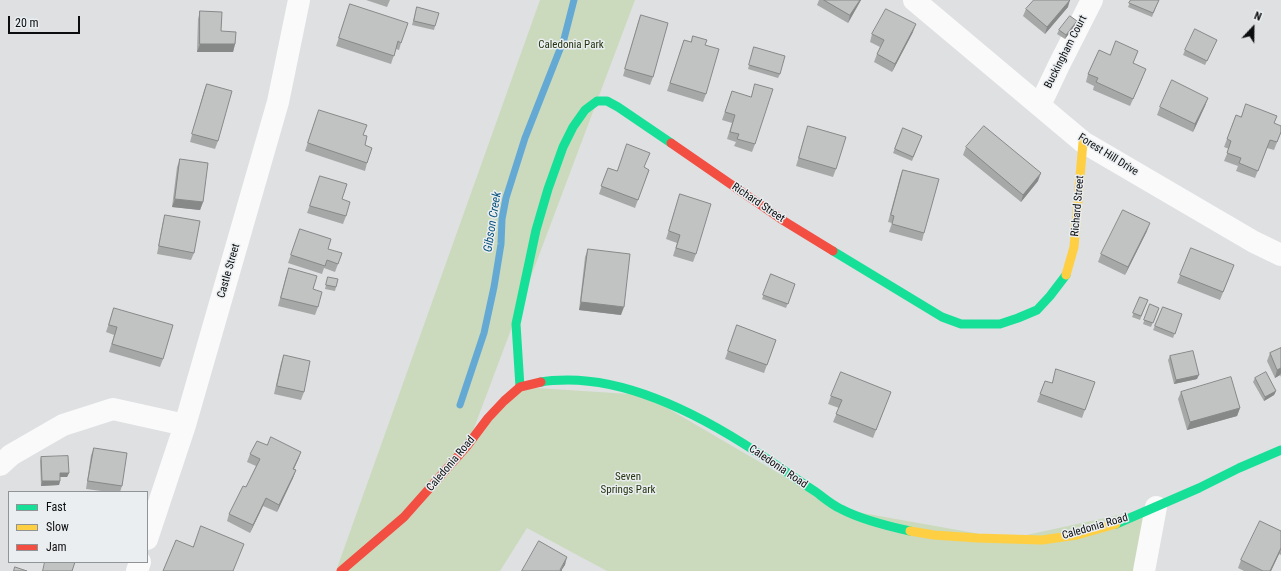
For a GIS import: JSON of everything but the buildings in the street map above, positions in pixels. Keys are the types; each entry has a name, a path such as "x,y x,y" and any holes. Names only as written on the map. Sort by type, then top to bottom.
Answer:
{"street":[{"name":"Castle Street","path":"148,536 185,425 278,102 299,0"},
{"name":"Forest Hill Drive","path":"914,0 1083,142 1254,242 1281,255"},
{"name":"Buckingham Court","path":"1040,105 1092,0"},
{"name":"Richard Street","path":"520,387 516,324 536,230 548,189 563,147 573,127 585,110 597,101 607,102 618,107 784,221 942,317 961,324 1000,324 1037,310 1066,275 1074,247 1083,142"},
{"name":"Caledonia Road","path":"341,571 404,517 467,446 488,418 504,401 520,387 548,380 578,380 613,385 645,395 694,416 724,432 758,452 840,509 870,521 934,535 970,538 1042,540 1077,535 1118,523 1281,450"},
{"path":"0,465 11,455 62,426 112,409 185,425"},
{"path":"1144,571 1156,507"}],"green space":[{"path":"540,0 635,0 468,444 520,387 645,395 840,509 1008,539 1156,507 1143,571 607,571 527,528 500,571 336,571"}],"waterway":[{"name":"Gibson Creek","path":"460,405 484,333 494,287 506,198 525,138 564,39 574,0"}],"traffic: fast":[{"path":"520,387 516,324 536,230 548,189 563,147 573,127 585,110 597,101 607,101 671,143"},
{"path":"833,251 942,317 961,324 1000,324 1037,310 1066,275"},
{"path":"541,382 565,380 618,386 668,403 737,440 831,503 849,513 884,525 910,531"},
{"path":"1116,524 1281,450"}],"traffic: slow":[{"path":"1066,275 1074,247 1083,142"},
{"path":"910,531 934,535 977,538 1042,540 1077,535 1116,524"}],"traffic: jam":[{"path":"671,143 784,221 833,251"},
{"path":"341,571 404,517 467,446 488,418 504,401 520,387 541,382"}],"park label":[{"name":"Caledonia Park","path":"571,45"},
{"name":"Seven Springs Park","path":"628,483"}]}
